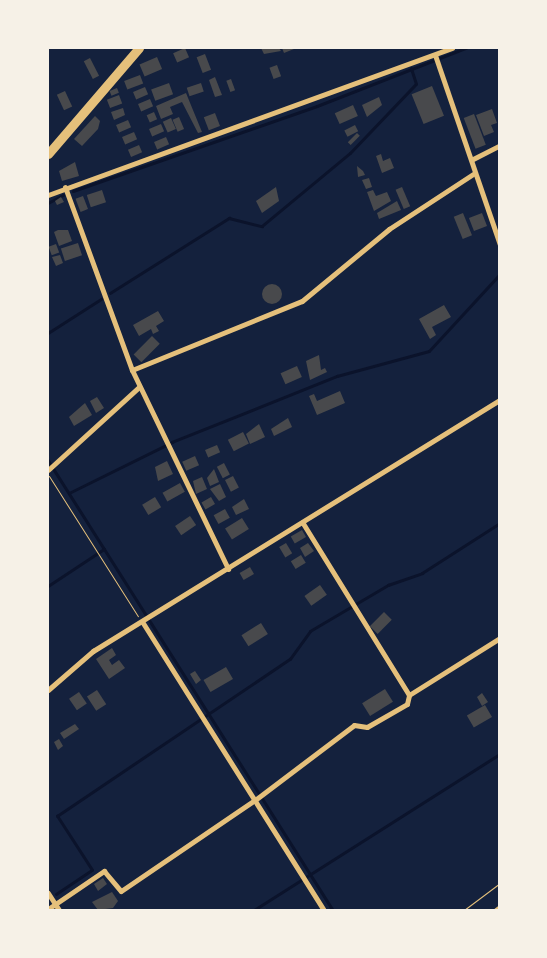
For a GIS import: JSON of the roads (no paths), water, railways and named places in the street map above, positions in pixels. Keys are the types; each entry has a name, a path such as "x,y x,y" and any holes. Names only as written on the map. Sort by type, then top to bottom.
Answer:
{"highway":[{"path":"48,154 139,48"}],"street":[{"path":"48,196 65,187 452,48"},
{"path":"435,55 473,158 473,174 500,245"},
{"path":"473,158 500,145"},
{"path":"132,370 302,301 389,229 473,174"},
{"path":"65,187 139,387 228,569"},
{"path":"50,469 139,387"},
{"path":"48,690 93,651 143,623 500,400"},
{"path":"302,522 350,604 409,695"},
{"path":"143,623 324,910"},
{"path":"48,909 104,871 121,891 256,800 354,725 367,727 407,704 409,695 500,638"},
{"path":"48,893 59,910"},
{"path":"496,910 500,907"}],"waterway":[{"path":"73,191 317,106 466,48"},
{"path":"110,293 229,218 262,226 350,153 416,84 411,69"},
{"path":"48,203 63,195"},
{"path":"69,493 172,442 337,376 429,351 500,274"},
{"path":"48,333 101,299"},
{"path":"48,460 333,910"},
{"path":"56,894 92,870 57,816 290,659 310,631 388,585 422,573 500,523"},
{"path":"48,586 104,549"},
{"path":"254,910 500,754"}]}
